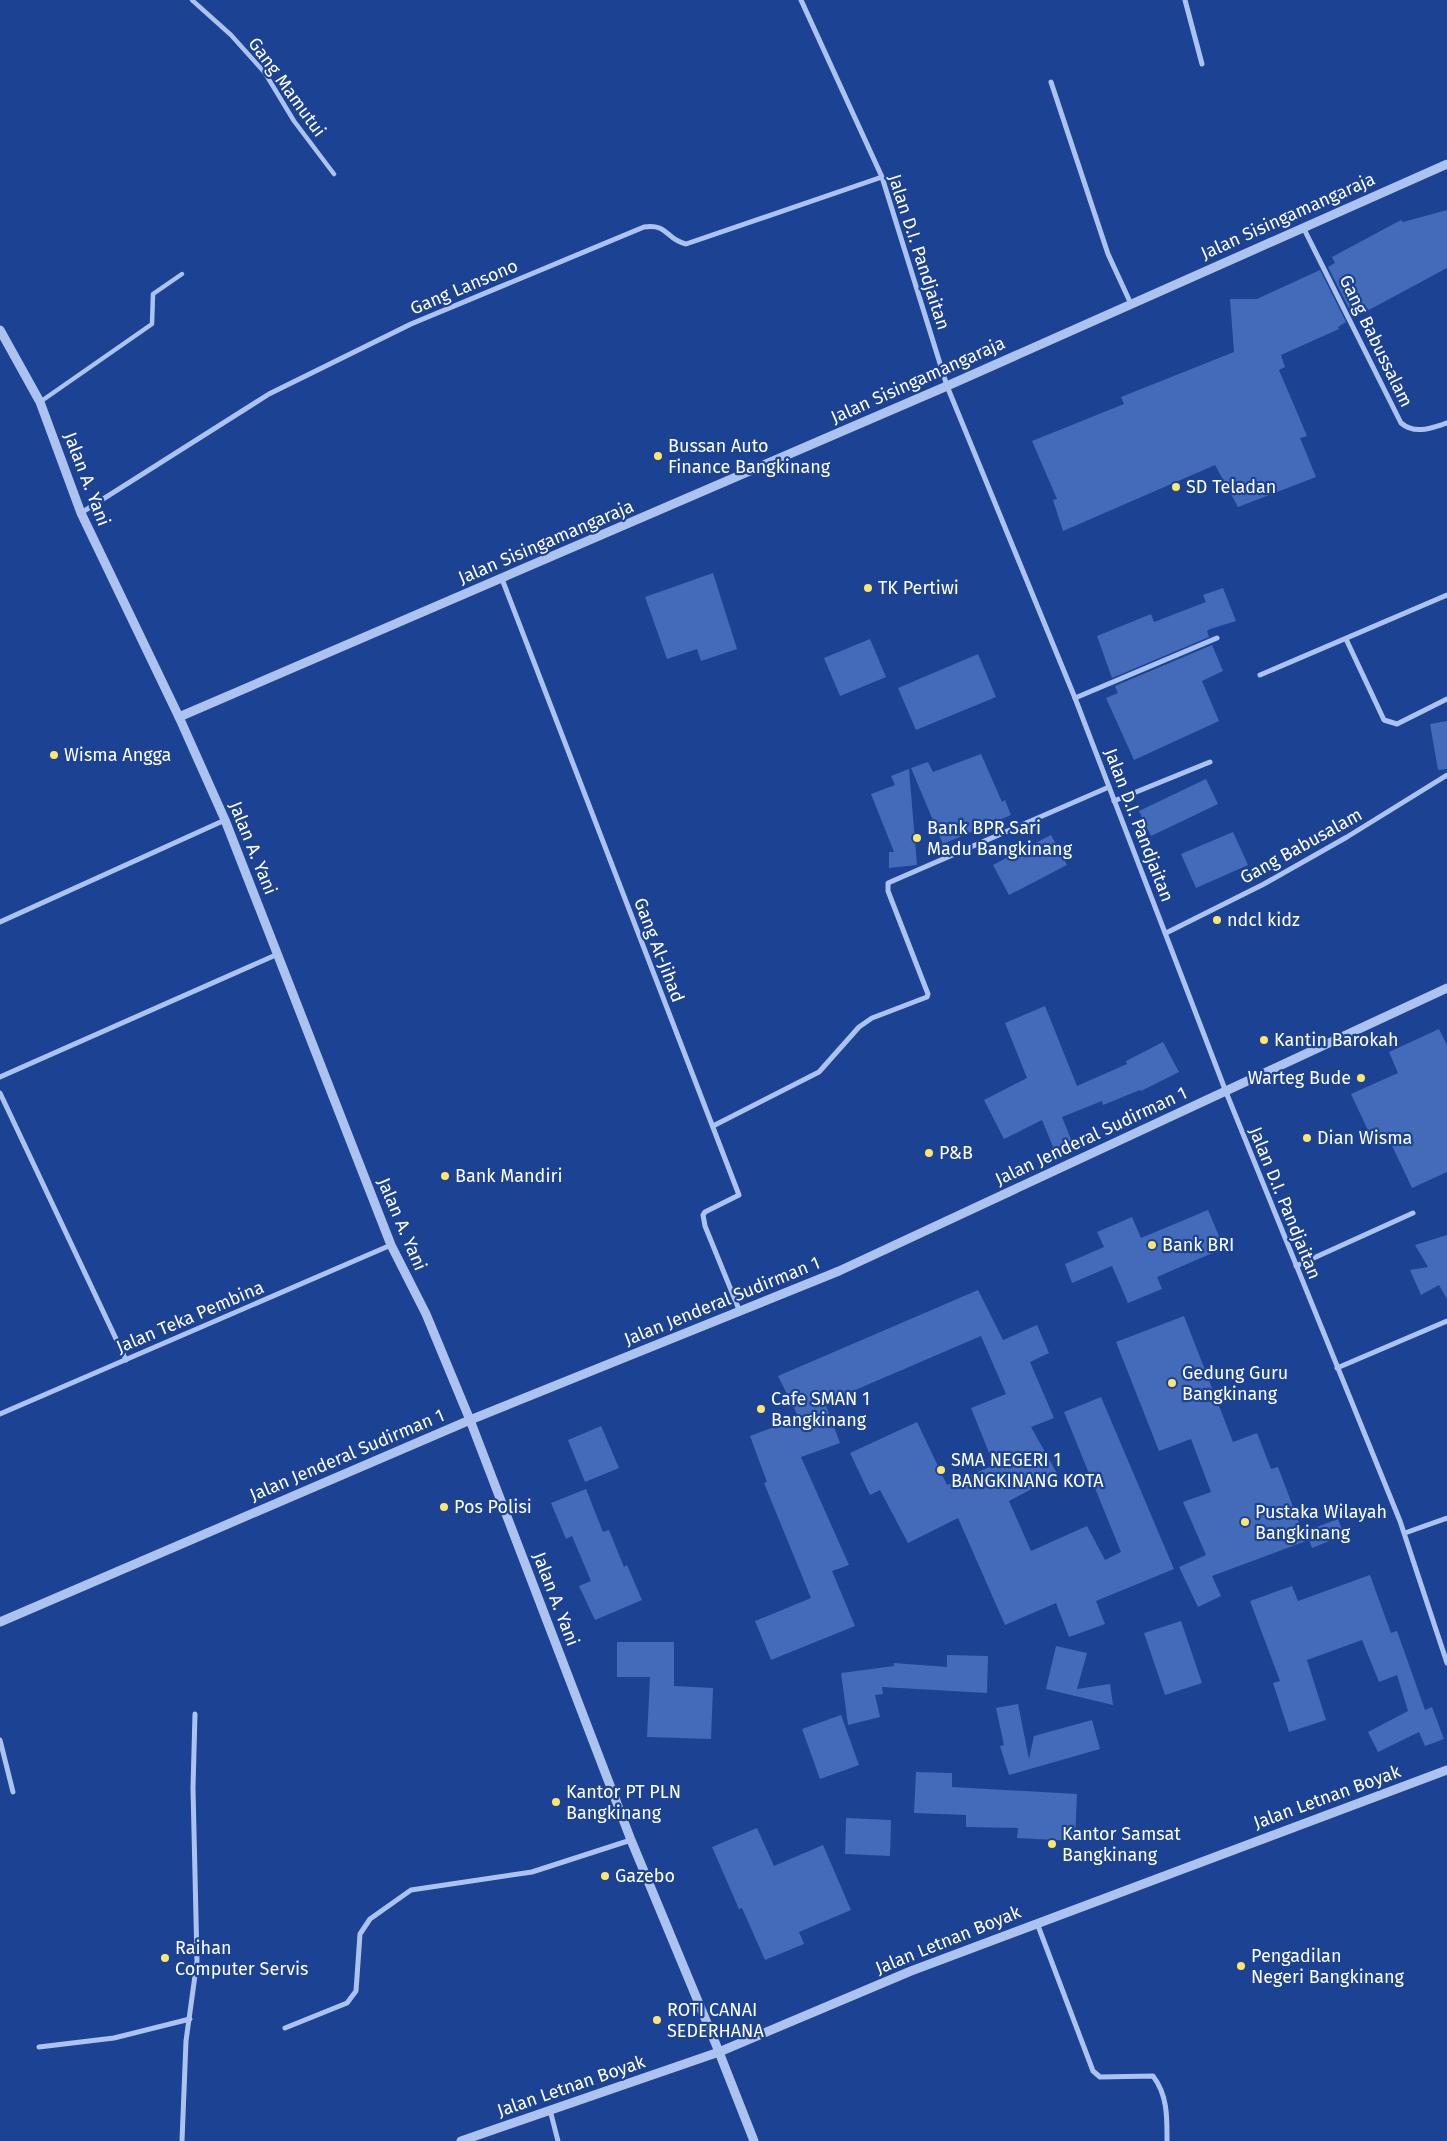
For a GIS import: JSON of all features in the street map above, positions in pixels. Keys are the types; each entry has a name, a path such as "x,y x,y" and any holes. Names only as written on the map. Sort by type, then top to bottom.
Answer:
{"street":[{"name":"Gang Mamutui","path":"192,0 232,35 265,73 294,121 334,174"},
{"name":"Jalan D.I. Pandjaitan","path":"801,0 882,177 947,386 1075,698 1226,1092 1404,1533 1447,1663"},
{"path":"1185,0 1202,64"},
{"path":"1051,82 1108,254 1131,304"},
{"name":"Jalan Sisingamangaraja","path":"179,717 947,386 1447,164"},
{"name":"Gang Lansono","path":"81,513 269,394 411,324 644,226 656,225 663,228 678,242 686,244 882,177"},
{"name":"Gang Babussalam","path":"1303,227 1401,423 1407,428 1416,430 1447,423"},
{"path":"40,402 152,324 153,294 182,274"},
{"name":"Jalan A. Yani","path":"0,330 40,402 81,513 179,717 225,820 391,1245 426,1314 470,1420 630,1840 719,2052 754,2141"},
{"name":"Gang Al-Jihad","path":"502,579 739,1195 705,1212 703,1215 705,1226 740,1312"},
{"path":"1260,676 1447,595"},
{"path":"1075,698 1217,638"},
{"path":"1346,639 1384,720 1397,724 1447,699"},
{"path":"1114,801 1210,762"},
{"name":"Gang Babusalam","path":"1166,933 1297,865 1447,775"},
{"path":"713,1126 819,1072 859,1027 872,1018 927,997 888,890 888,883 1109,787"},
{"path":"0,922 225,820"},
{"path":"0,1077 278,954"},
{"name":"Jalan Jenderal Sudirman 1","path":"0,1622 470,1420 839,1271 1447,988"},
{"path":"0,1093 126,1360"},
{"path":"1296,1266 1413,1213"},
{"name":"Jalan Teka Pembina","path":"0,1414 391,1245"},
{"path":"1337,1368 1447,1320"},
{"path":"1404,1533 1447,1518"},
{"path":"182,2141 186,2041 197,1961 194,1788 195,1714"},
{"path":"0,1740 13,1792"},
{"name":"Jalan Letnan Boyak","path":"461,2141 719,2052 912,1970 1036,1922 1076,1910 1447,1770"},
{"path":"285,2028 347,2003 356,1991 360,1934 370,1919 411,1890 532,1872 630,1840"},
{"path":"1036,1922 1093,2071 1100,2077 1153,2076 1158,2083 1167,2108 1167,2141"},
{"path":"39,2047 114,2038 190,2019"},
{"path":"550,2110 558,2141"}],"building":[{"path":"1447,210 1447,268 1354,318 1328,267 1335,263 1332,257 1401,220 1403,222"},
{"path":"1320,270 1346,322 1338,327 1339,329 1281,355 1285,367 1279,370 1307,436 1300,438 1316,477 1238,507 1215,465 1063,531 1053,500 1057,499 1032,441 1124,404 1121,397 1234,352 1230,299 1257,299"},
{"path":"713,573 737,649 701,661 697,649 667,659 645,597"},
{"path":"1223,588 1236,621 1210,629 1207,631 1209,637 1112,678 1097,636 1151,614 1154,622 1206,602 1203,595"},
{"path":"870,639 886,677 840,696 824,658"},
{"path":"1212,645 1223,671 1202,681 1219,721 1134,760 1106,698 1118,693 1115,686"},
{"path":"978,654 996,697 916,730 898,688"},
{"path":"1447,721 1447,769 1438,770 1430,724"},
{"path":"981,754 1002,802 1005,800 1011,815 943,844 911,768 928,762 933,772"},
{"path":"909,769 917,865 889,868 889,852 894,852 871,794 895,785 891,776"},
{"path":"1206,779 1218,804 1151,836 1139,811"},
{"path":"1233,832 1248,865 1196,888 1181,854"},
{"path":"1051,835 1067,865 1009,895 993,865"},
{"path":"1045,1006 1077,1086 1127,1064 1126,1061 1163,1042 1179,1072 1141,1091 1103,1105 1102,1101 1062,1117 1074,1147 1056,1154 1042,1120 1004,1139 984,1100 1027,1078 1005,1023"},
{"path":"1439,1029 1447,1045 1447,1172 1412,1188 1386,1133 1372,1139 1351,1094 1398,1073 1389,1052"},
{"path":"1208,1210 1224,1248 1157,1277 1162,1289 1128,1303 1112,1266 1072,1283 1065,1264 1104,1247 1097,1232 1132,1217 1141,1238"},
{"path":"1447,1235 1447,1299 1439,1285 1421,1295 1410,1270 1428,1267 1415,1245"},
{"path":"978,1290 1003,1340 1037,1325 1049,1353 1030,1362 1054,1418 1031,1427 1058,1475 1009,1501 1031,1551 1087,1526 1105,1560 1121,1552 1064,1412 1101,1397 1174,1569 1096,1601 1105,1624 1069,1637 1056,1603 1005,1625 958,1518 908,1543 880,1490 870,1495 850,1453 917,1422 947,1485 994,1465 971,1408 1006,1394 981,1336 825,1403 840,1443 801,1457 849,1565 832,1571 855,1626 771,1660 755,1621 811,1598 764,1483 767,1482 750,1436 799,1418 778,1376"},
{"path":"1184,1316 1233,1442 1257,1433 1271,1469 1278,1467 1306,1541 1212,1576 1221,1596 1198,1607 1179,1567 1206,1555 1183,1502 1211,1492 1191,1439 1159,1451 1116,1342"},
{"path":"601,1426 619,1468 585,1482 568,1440"},
{"path":"586,1489 603,1532 609,1530 624,1567 627,1565 642,1600 595,1620 579,1586 591,1581 572,1536 566,1539 551,1503"},
{"path":"1338,1519 1344,1535 1312,1548 1306,1531"},
{"path":"1370,1575 1391,1633 1397,1631 1425,1710 1432,1707 1444,1739 1425,1746 1419,1732 1378,1752 1368,1732 1408,1711 1397,1675 1379,1682 1362,1640 1307,1660 1326,1720 1289,1732 1273,1683 1280,1681 1250,1601 1292,1586 1298,1601"},
{"path":"1181,1621 1202,1683 1165,1695 1144,1633"},
{"path":"617,1642 674,1642 674,1686 713,1688 711,1739 647,1737 650,1677 617,1677"},
{"path":"1056,1646 1087,1653 1077,1689 1110,1684 1113,1705 1046,1689"},
{"path":"947,1655 988,1656 987,1693 882,1687 883,1694 875,1695 880,1717 848,1725 841,1673 894,1666 894,1663 947,1667"},
{"path":"1018,1704 1029,1759 1034,1736 1092,1720 1100,1749 1009,1775 1000,1746 1004,1745 996,1708"},
{"path":"841,1715 859,1765 820,1779 802,1729"},
{"path":"916,1772 952,1773 952,1787 1077,1794 1075,1841 1017,1838 1018,1828 966,1827 966,1815 914,1813"},
{"path":"846,1818 891,1820 890,1856 845,1854"},
{"path":"757,1828 774,1866 823,1845 851,1910 799,1932 804,1944 765,1960 742,1908 739,1909 712,1847"}],"place":[{"name":"Bussan Auto Finance Bangkinang","path":"658,456"},
{"name":"SD Teladan","path":"1176,487"},
{"name":"TK Pertiwi","path":"868,588"},
{"name":"Wisma Angga","path":"54,755"},
{"name":"Bank BPR Sari Madu Bangkinang","path":"917,838"},
{"name":"ndcl kidz","path":"1217,920"},
{"name":"Kantin Barokah","path":"1264,1040"},
{"name":"Warteg Bude","path":"1361,1078"},
{"name":"Dian Wisma","path":"1307,1138"},
{"name":"P&B","path":"929,1153"},
{"name":"Bank Mandiri","path":"445,1176"},
{"name":"Bank BRI","path":"1152,1245"},
{"name":"Gedung Guru Bangkinang","path":"1172,1383"},
{"name":"Cafe SMAN 1 Bangkinang","path":"761,1409"},
{"name":"SMA NEGERI 1 BANGKINANG KOTA","path":"941,1470"},
{"name":"Pos Polisi","path":"444,1507"},
{"name":"Pustaka Wilayah Bangkinang","path":"1245,1522"},
{"name":"Kantor PT PLN Bangkinang","path":"556,1802"},
{"name":"Kantor Samsat Bangkinang","path":"1052,1844"},
{"name":"Gazebo","path":"605,1876"},
{"name":"Raihan Computer Servis","path":"165,1958"},
{"name":"Pengadilan Negeri Bangkinang","path":"1241,1966"},
{"name":"ROTI CANAI SEDERHANA","path":"657,2020"}]}
